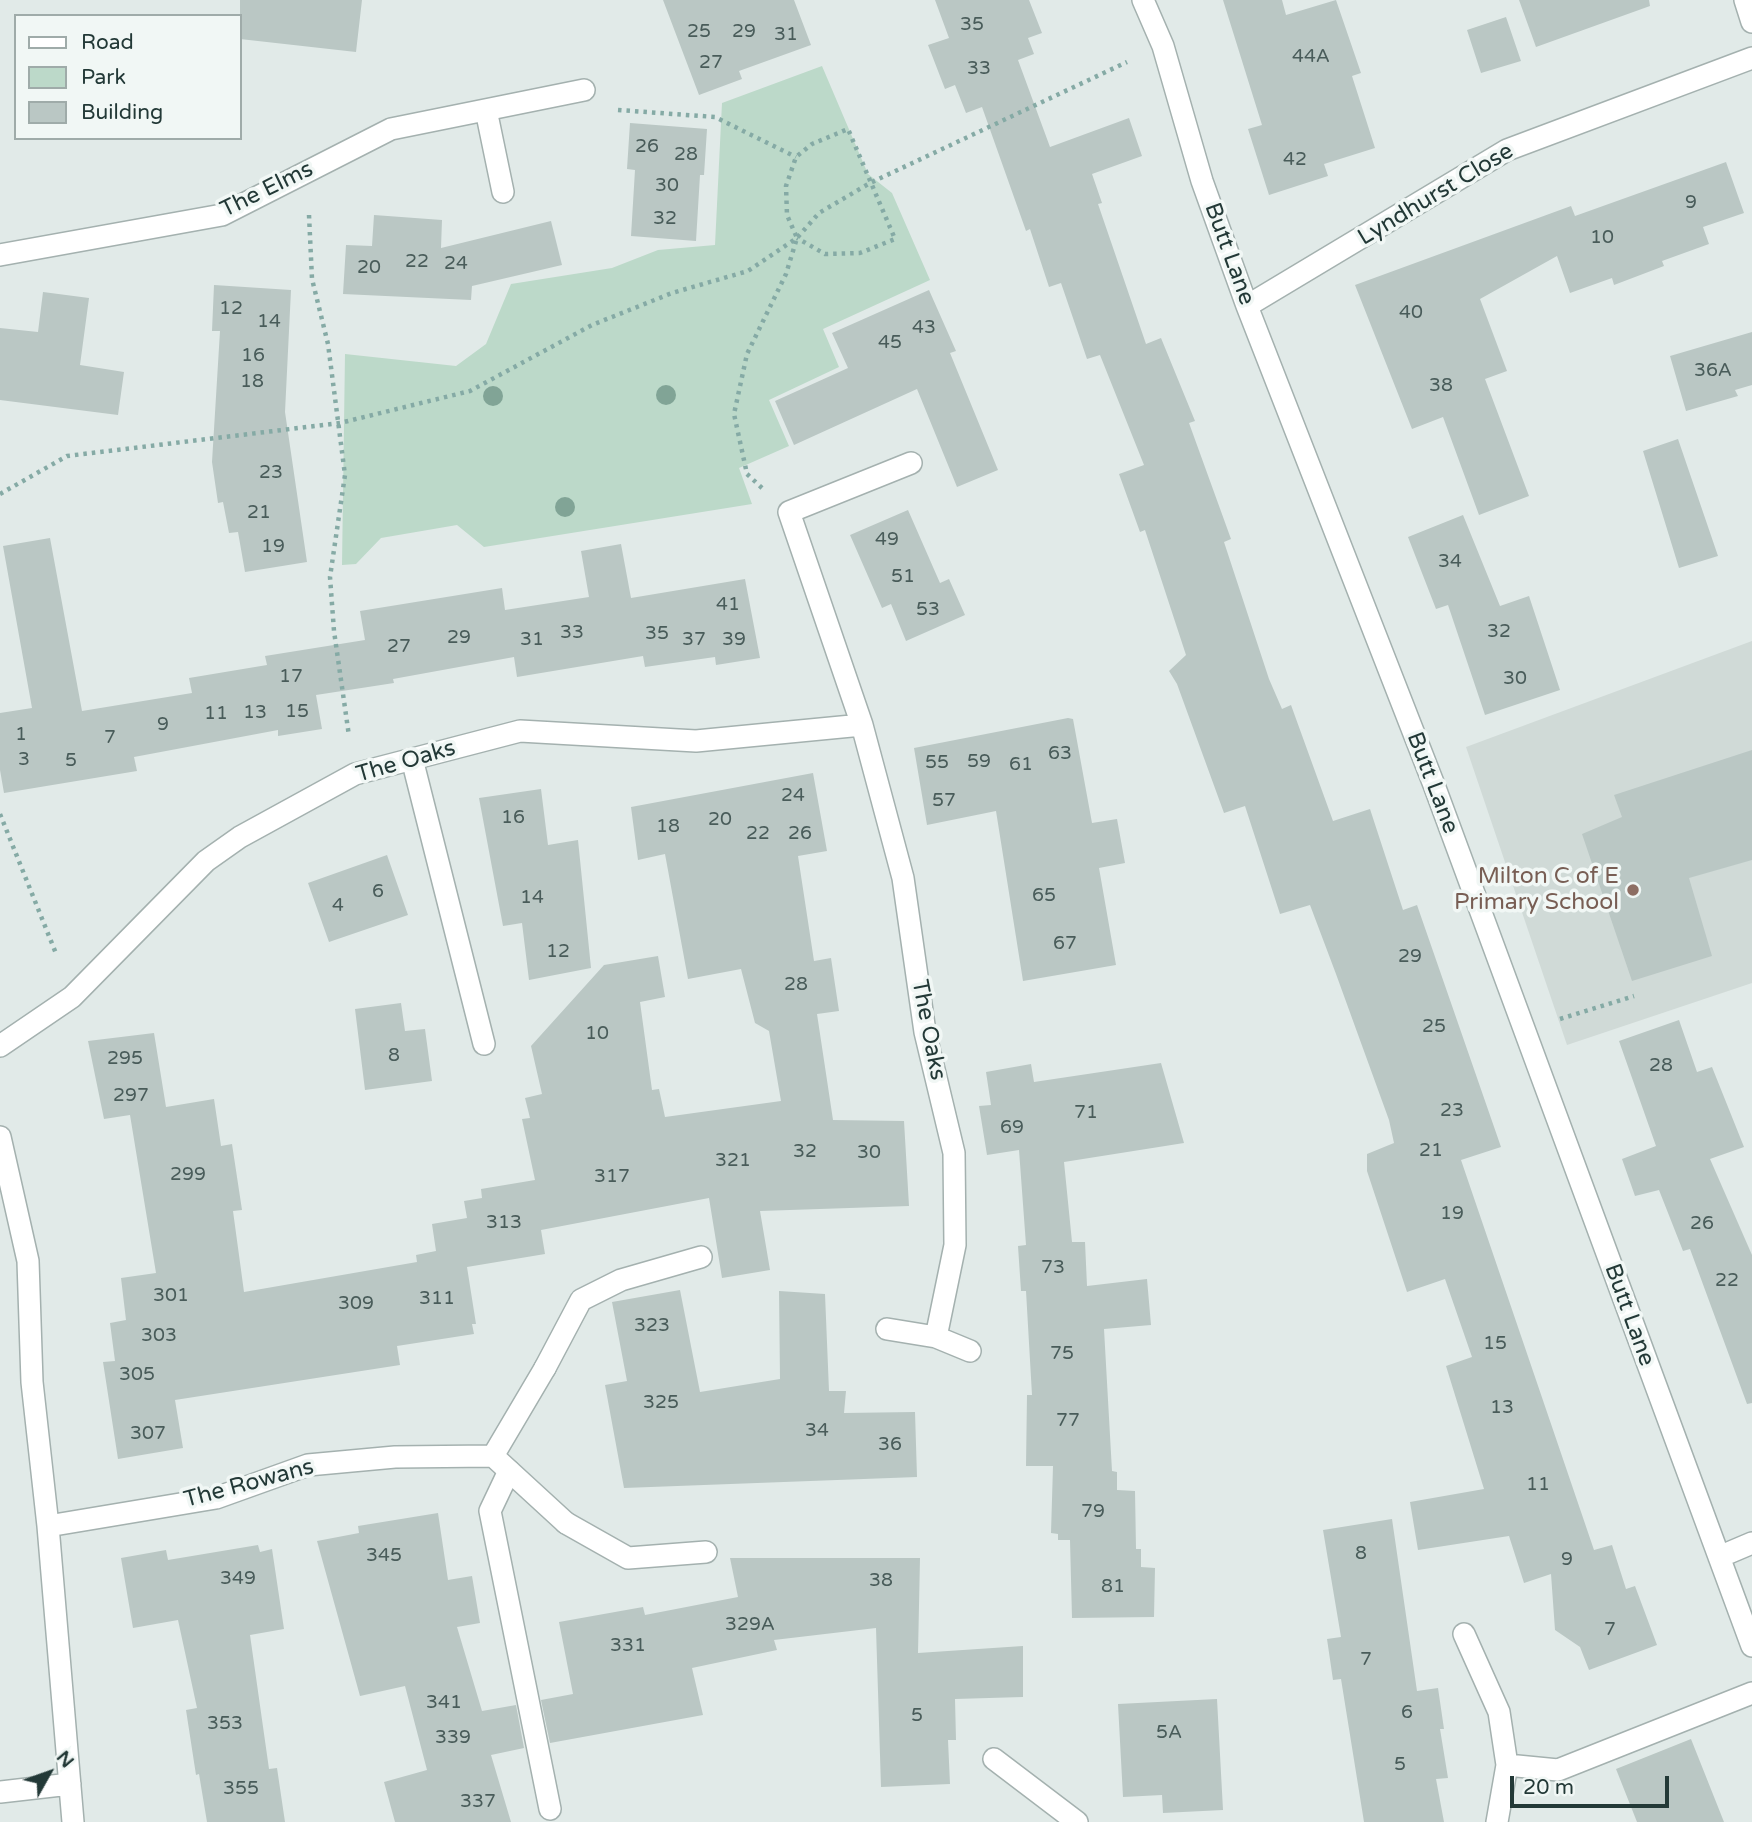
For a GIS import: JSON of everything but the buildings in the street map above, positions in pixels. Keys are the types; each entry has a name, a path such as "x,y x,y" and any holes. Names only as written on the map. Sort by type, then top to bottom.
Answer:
{"street":[{"name":"Butt Lane","path":"1143,0 1163,46 1202,181 1247,306 1434,785 1752,1646"},
{"path":"1745,0 1752,22"},
{"name":"Lyndhurst Close","path":"1247,306 1507,150 1752,58"},
{"name":"The Elms","path":"0,255 222,215 391,130 584,90"},
{"path":"486,110 503,192"},
{"path":"789,512 911,463"},
{"name":"The Oaks","path":"789,512 862,725 903,878 925,1032 954,1153 955,1245 936,1338"},
{"name":"The Oaks","path":"0,1046 72,997 206,861 240,837 355,774 520,731 696,741 862,725"},
{"path":"412,759 484,1044"},
{"path":"0,1138 28,1261 32,1382 48,1526 73,1822"},
{"path":"701,1257 621,1280 582,1300 493,1457 566,1523 628,1558 706,1552"},
{"path":"887,1329 936,1338 970,1351"},
{"name":"The Rowans","path":"48,1526 216,1498 308,1465 395,1457 493,1457"},
{"path":"509,1471 491,1511 550,1809"},
{"path":"1719,1558 1752,1543"},
{"path":"1464,1634 1499,1712 1507,1765 1497,1822"},
{"path":"1507,1765 1558,1770 1752,1693"},
{"path":"994,1759 1077,1822"},
{"path":"0,1792 70,1784"}],"path":[{"path":"0,494 67,456 340,423 470,391 592,325 672,293 748,271 797,239 819,213 870,183 1091,77 1163,46"},
{"path":"584,90 621,111 715,117 796,158"},
{"path":"848,129 895,239 860,253 825,254 797,239 787,215 786,186 796,158 812,144 848,129"},
{"path":"307,172 312,279 328,344 345,475 330,577 334,631 355,774"},
{"path":"789,512 747,474 734,414 747,354 786,274 797,239"},
{"path":"0,814 23,864 72,997"},
{"path":"1549,1023 1634,996"}],"shaded area":[{"name":"Milton C of E Primary School","path":"1752,641 1752,983 1567,1045 1466,747"}],"green space":[{"path":"822,66 868,174 892,193 930,280 823,329 839,367 769,400 789,446 739,468 752,504 484,547 457,525 381,538 356,564 342,565 345,354 456,366 486,344 511,284 612,268 658,250 715,245 722,103"}],"place":[{"name":"Milton C of E Primary School","path":"1633,890"}]}
